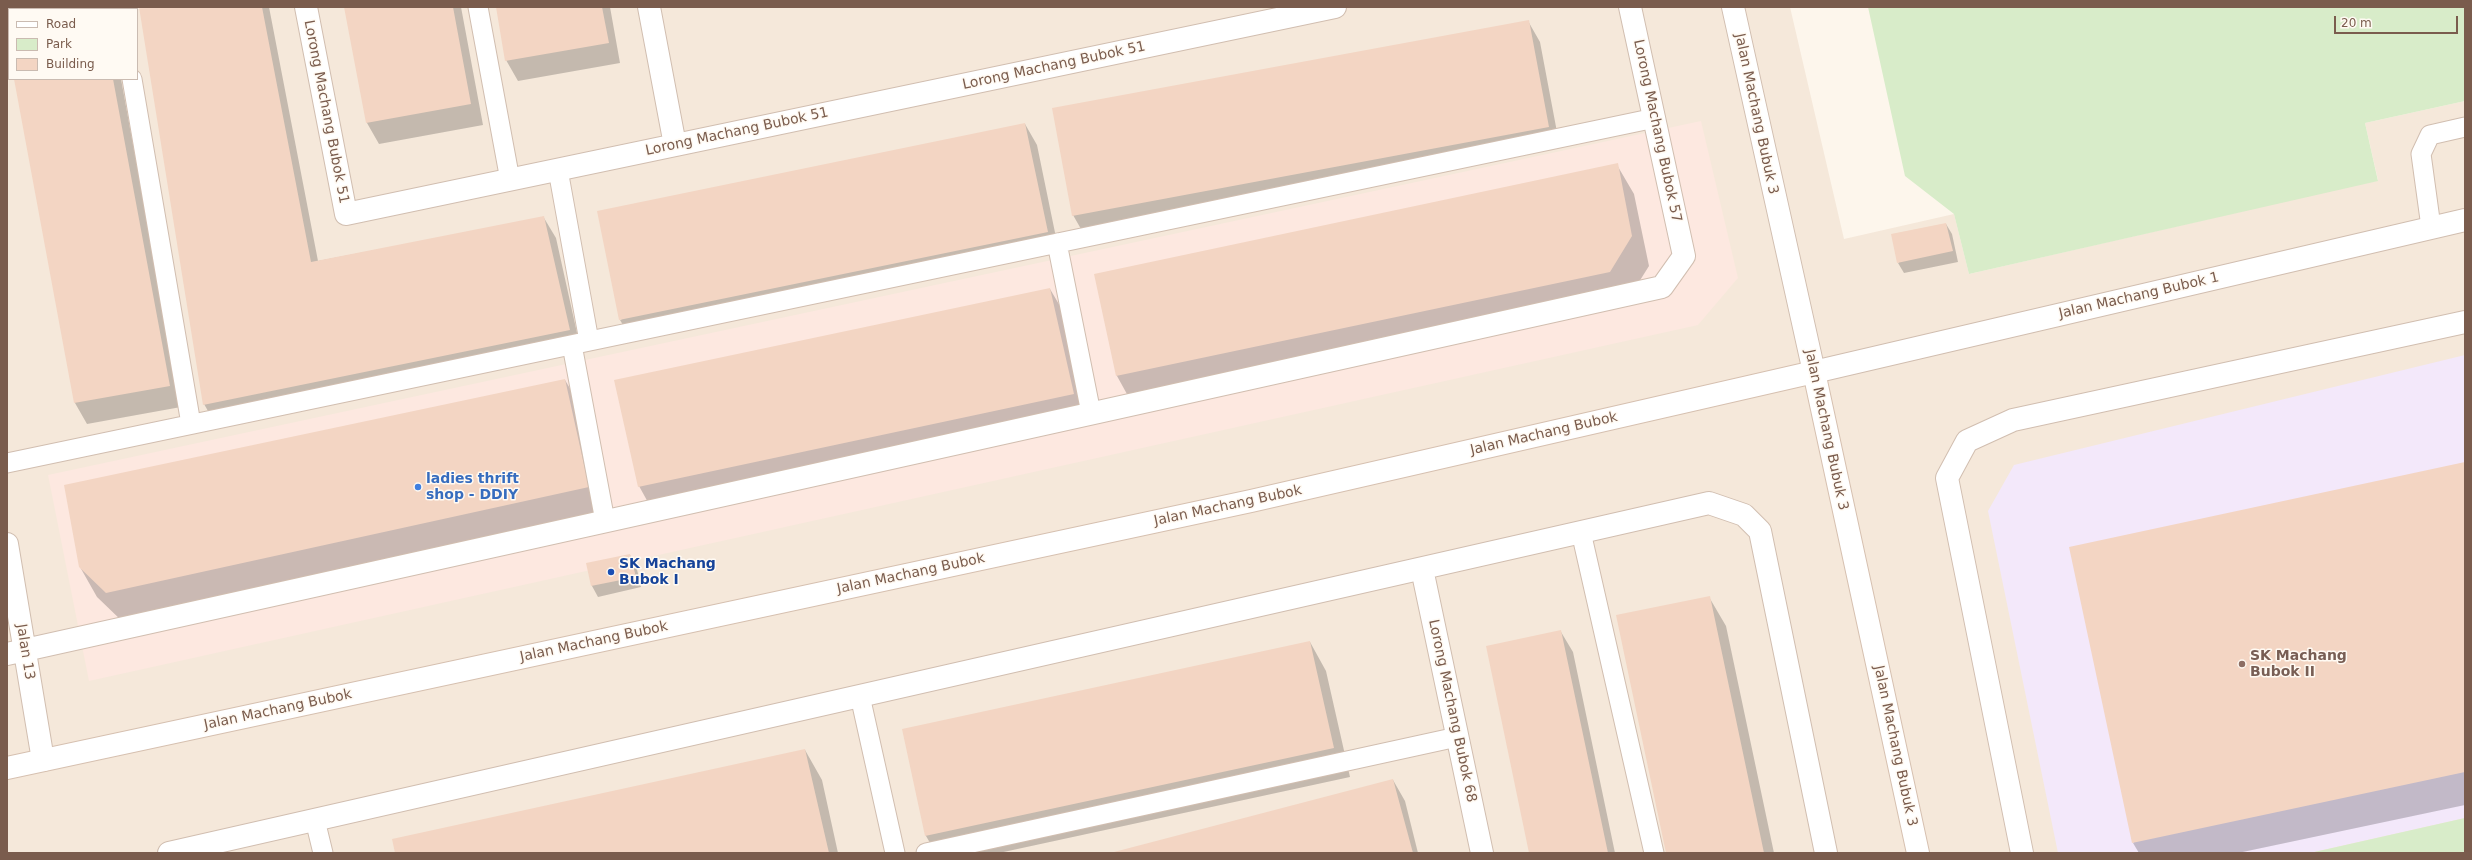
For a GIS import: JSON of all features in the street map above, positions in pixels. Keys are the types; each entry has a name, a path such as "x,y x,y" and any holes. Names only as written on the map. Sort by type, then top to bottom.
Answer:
{"street":[{"name":"Lorong Machang Bubok 51","path":"306,7 346,214 675,145 1296,11 1335,7"},
{"path":"649,7 675,145"},
{"name":"Lorong Machang Bubok 57","path":"1091,413 1662,287 1684,256 1630,7"},
{"name":"Jalan Machang Bubuk 3","path":"1733,7 1918,853"},
{"name":"Jalan Machang Bubok 1","path":"1814,372 2465,220"},
{"path":"2022,853 1947,478 1967,441 2013,420 2465,322"},
{"name":"Jalan Machang Bubok","path":"7,768 1251,502 1814,372"},
{"path":"16,652 1091,413"},
{"path":"169,853 1709,503 1744,515 1760,531 1826,853"},
{"name":"Jalan 13","path":"7,544 16,652 43,760"},
{"name":"Lorong Machang Bubok 68","path":"1422,568 1482,853"}],"lane":[{"path":"478,7 510,180"},
{"path":"132,80 191,424"},
{"path":"7,463 1655,118"},
{"path":"2431,227 2421,154 2430,135 2465,127"},
{"path":"558,170 606,521"},
{"path":"1057,243 1091,413"},
{"path":"1581,532 1654,853"},
{"path":"860,696 895,853"},
{"path":"926,853 1457,737"},
{"path":"316,820 323,853"}],"shaded area":[{"path":"7,7 1790,7 1844,239 1954,214 1969,274 2378,180 2365,123 2465,101 2465,853 7,853"},
{"path":"1701,121 1738,278 1698,325 89,681 48,475"},
{"name":"SK Machang Bubok II","path":"2465,355 2465,818 2310,853 2058,853 1988,511 2014,465"}],"green space":[{"path":"1868,7 2465,7 2465,101 2365,123 2378,181 1969,274 1954,214 1905,176"},
{"path":"2465,818 2465,853 2310,853"}],"building":[{"path":"7,7 100,7 8,8 8,46"},
{"path":"139,7 262,7 311,262 544,216 570,330 203,405"},
{"path":"344,7 453,7 471,104 366,123"},
{"path":"496,7 602,7 609,43 505,61"},
{"path":"1529,20 1549,127 1072,216 1052,108"},
{"path":"14,80 113,80 170,386 74,403"},
{"path":"1025,123 1048,232 619,320 597,211"},
{"path":"1618,163 1632,236 1610,272 1116,376 1094,274"},
{"path":"1946,223 1953,251 1897,263 1891,234"},
{"path":"1050,288 1074,394 638,487 614,380"},
{"path":"565,379 589,487 106,593 79,567 64,485"},
{"path":"2465,462 2465,772 2132,843 2069,547"},
{"path":"630,554 636,577 591,586 586,563"},
{"path":"1710,596 1764,853 1666,853 1616,615"},
{"path":"1561,630 1608,853 1529,853 1486,646"},
{"path":"1310,641 1334,748 925,836 902,729"},
{"path":"805,749 829,853 395,853 392,839"},
{"path":"1393,779 1413,853 1114,853 1114,852"}],"place":[{"name":"ladies thrift shop - DDIY","path":"418,487"},
{"name":"SK Machang Bubok I","path":"611,572"},
{"name":"SK Machang Bubok II","path":"2242,664"}]}
